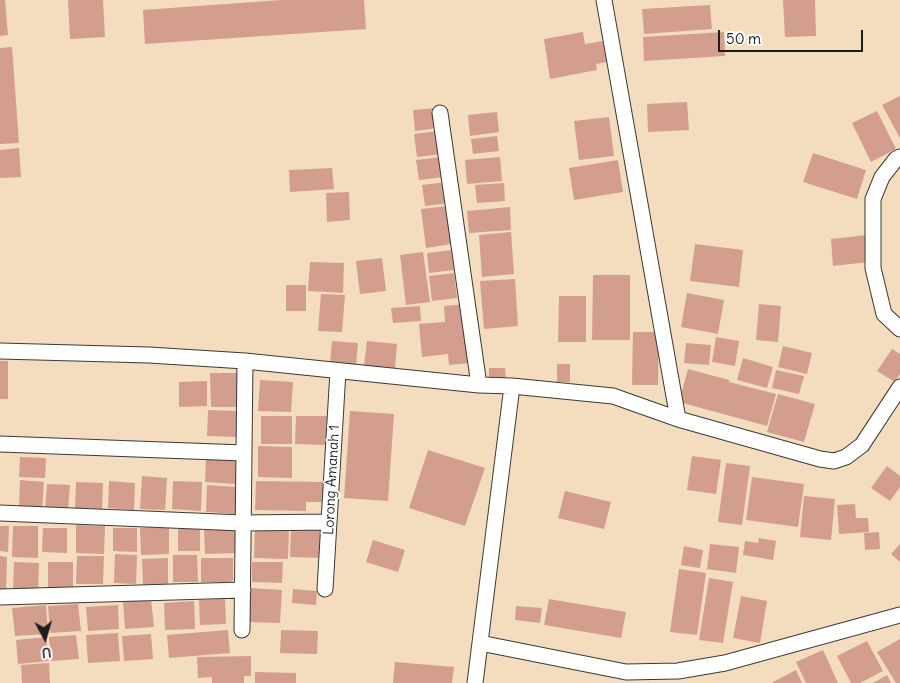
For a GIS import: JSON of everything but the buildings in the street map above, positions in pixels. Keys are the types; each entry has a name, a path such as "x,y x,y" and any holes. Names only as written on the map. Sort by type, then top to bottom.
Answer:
{"street":[{"path":"604,0 678,419"},
{"path":"440,113 479,385"},
{"path":"900,157 896,159 882,177 873,199 873,268 884,314 900,329"},
{"path":"0,351 148,355 246,361 479,385 512,386 613,396 678,419 820,459 834,461 846,457 862,445 900,387"},
{"path":"242,630 246,361"},
{"name":"Lorong Amanah 1","path":"325,589 338,371"},
{"path":"475,683 512,386"},
{"path":"0,444 244,453"},
{"path":"0,513 243,523 329,522"},
{"path":"0,597 242,590"},
{"path":"480,642 626,672 678,671 725,663 900,616"}]}
